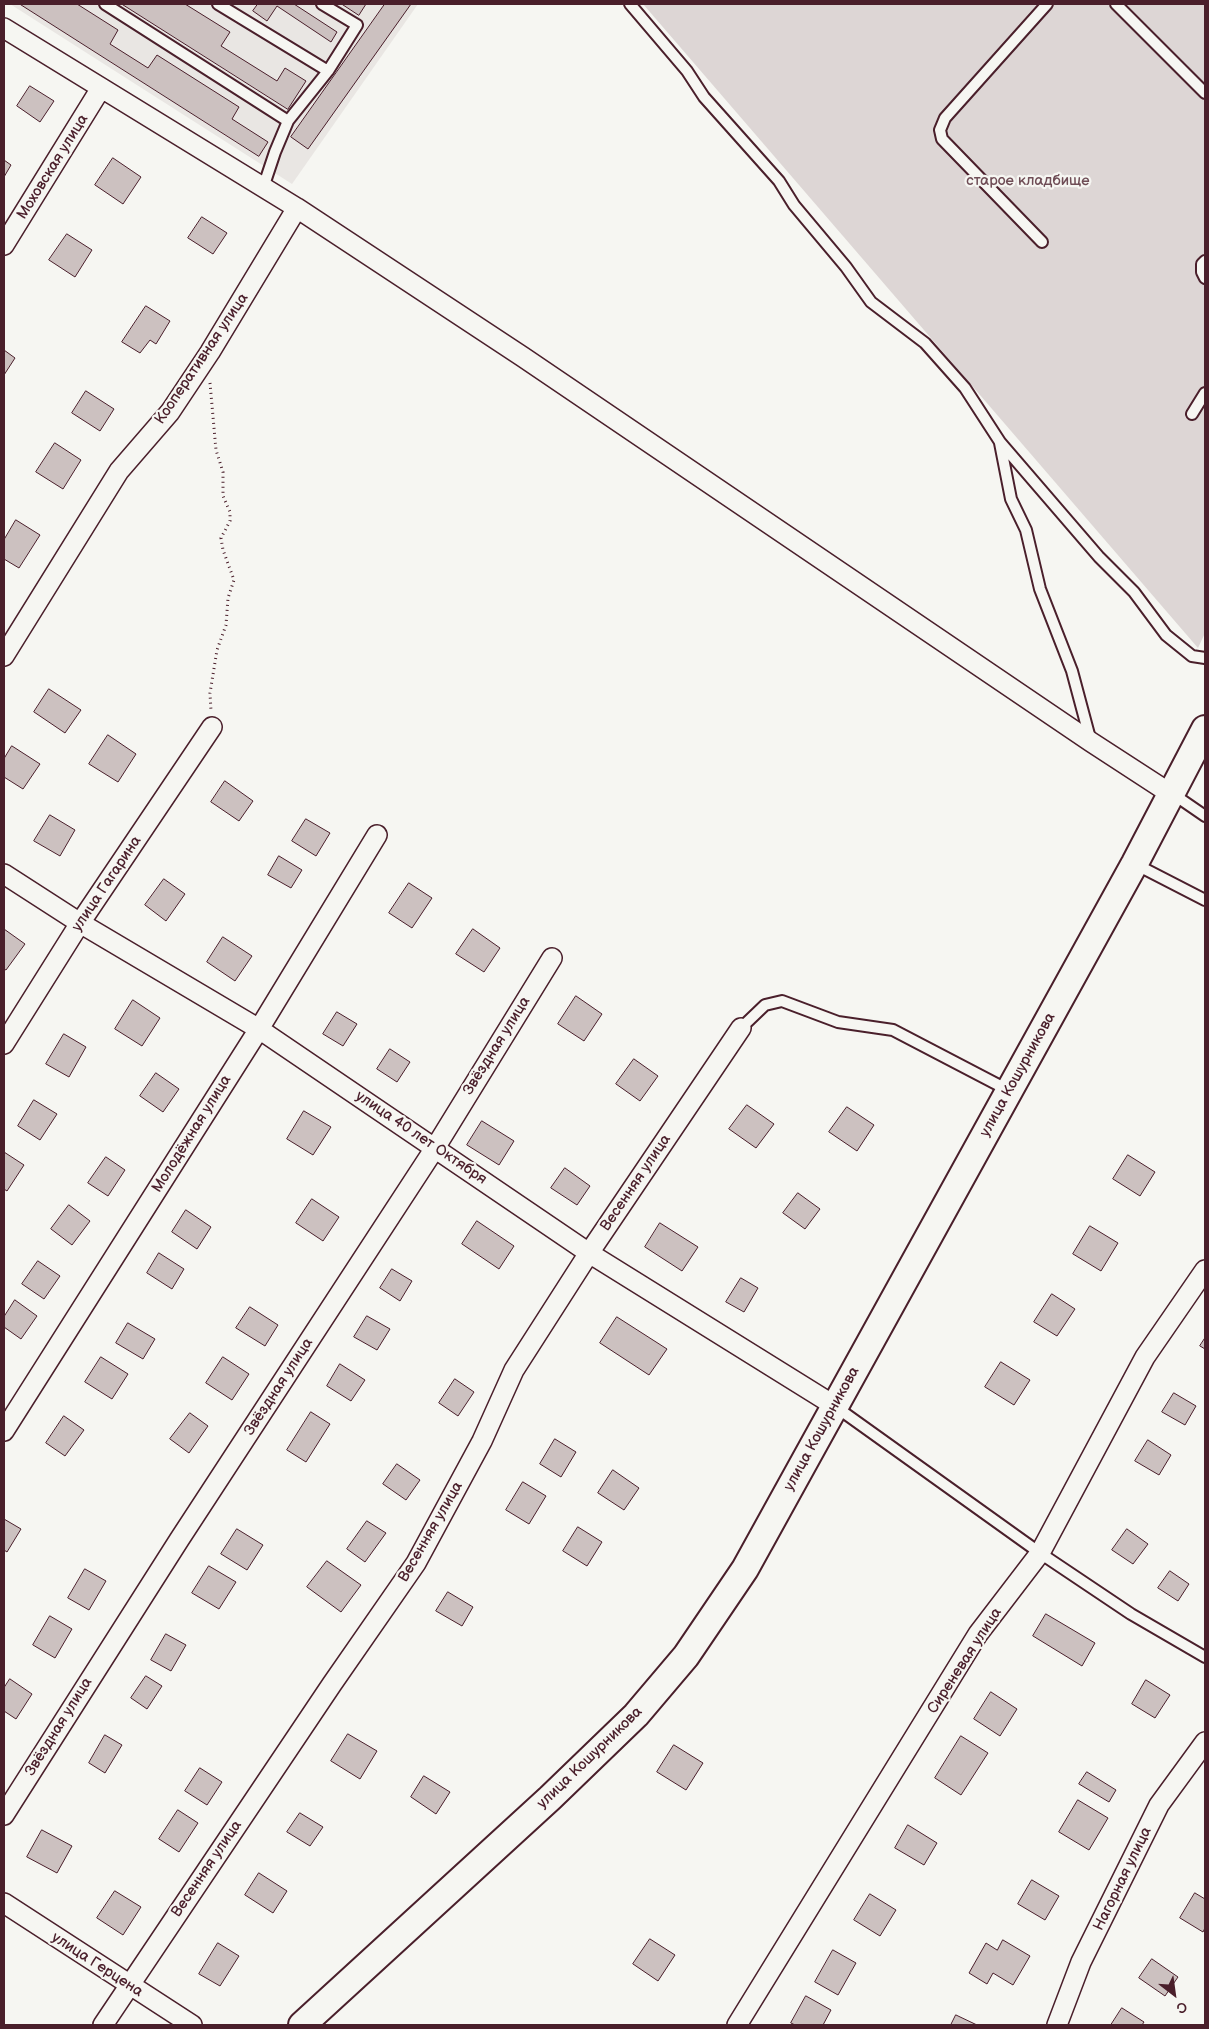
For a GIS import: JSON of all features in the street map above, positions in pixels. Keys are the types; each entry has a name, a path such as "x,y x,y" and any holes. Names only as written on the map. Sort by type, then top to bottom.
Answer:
{"main road":[{"name":"улица Кошурникова","path":"302,2025 550,1798 636,1716 686,1656 745,1570 1135,863 1205,729"}],"street":[{"path":"4,28 296,208 523,357 1091,742 1171,794"},
{"name":"Моховская улица","path":"4,245 101,88"},
{"name":"Кооперативная улица","path":"4,656 119,471 170,412 210,352 296,208"},
{"name":"улица Гагарина","path":"4,1044 80,923 212,727"},
{"name":"Молодёжная улица","path":"4,1431 258,1029 377,835"},
{"name":"улица 40 лет Октября","path":"4,874 80,923 258,1029 590,1253 835,1406"},
{"name":"Звёздная улица","path":"4,1815 179,1540 435,1148 552,958"},
{"name":"Весенняя улица","path":"104,2025 416,1562 482,1441 514,1370 740,1028"},
{"name":"Сиреневая улица","path":"737,2025 978,1634 1040,1553 1145,1357 1205,1270"},
{"name":"Нагорная улица","path":"1058,2025 1081,1962 1159,1804 1205,1742"},
{"name":"улица Герцена","path":"4,1903 129,1986 192,2025"}],"lane":[{"path":"105,4 288,120"},
{"path":"218,4 328,71"},
{"path":"263,188 274,152 288,120 328,71 357,25 322,4"},
{"path":"630,4 687,71 704,97 779,181 794,205 846,267 871,302 925,343 966,388 1000,442 1099,557 1134,592 1166,635 1192,656 1205,658"},
{"path":"1042,242 942,139 940,130 945,118 1047,4"},
{"path":"1116,4 1205,93"},
{"path":"1205,261 1202,264 1202,272 1205,278"},
{"path":"1192,414 1205,393"},
{"path":"1000,442 1010,499 1026,530 1040,590 1072,672 1091,742"},
{"path":"1171,794 1205,816"},
{"path":"1135,863 1205,900"},
{"path":"740,1028 765,1005 782,1001 838,1022 893,1030 1008,1091"},
{"path":"835,1406 1040,1553 1131,1614 1205,1657"}],"path":[{"path":"210,352 210,401 216,450 223,472 223,496 230,512 230,521 221,538 223,550 234,580 228,598 226,625 217,650 210,693 212,727"}],"shaded area":[{"path":"10,4 418,4 292,184"}],"green space":[{"name":"старое кладбище","path":"643,4 1205,4 1205,633 1198,648"}],"building":[{"path":"20,4 77,4 118,30 110,44 148,68 157,55 239,107 232,119 268,142 259,156"},
{"path":"122,4 185,4 230,32 221,46 277,81 285,68 306,81 288,109"},
{"path":"258,4 294,4 337,32 331,42 277,6 267,21 253,11"},
{"path":"342,4 366,4 359,15"},
{"path":"385,4 411,4 308,149 291,137"},
{"path":"30,86 54,101 40,122 17,106"},
{"path":"113,158 141,177 123,204 95,185"},
{"path":"4,160 11,165 4,177"},
{"path":"202,217 227,233 213,254 188,238"},
{"path":"67,234 92,250 75,277 49,260"},
{"path":"146,306 170,321 156,344 150,340 140,353 122,342"},
{"path":"4,350 15,358 4,375"},
{"path":"86,391 114,409 100,431 72,413"},
{"path":"55,443 81,460 63,489 36,472"},
{"path":"16,520 40,535 19,568 4,559 4,540"},
{"path":"49,689 81,710 65,733 34,712"},
{"path":"108,735 136,754 118,782 89,764"},
{"path":"12,746 40,764 23,789 4,777 4,759"},
{"path":"225,781 253,801 239,821 211,802"},
{"path":"50,815 75,830 60,856 34,841"},
{"path":"306,819 330,833 316,856 292,841"},
{"path":"279,856 302,870 291,888 268,875"},
{"path":"164,879 185,894 166,921 145,905"},
{"path":"409,883 432,898 412,928 389,913"},
{"path":"4,929 25,944 6,970 4,969"},
{"path":"473,929 500,948 484,972 456,954"},
{"path":"223,937 252,956 235,981 207,962"},
{"path":"576,996 602,1014 584,1041 558,1024"},
{"path":"133,1000 160,1018 142,1046 115,1029"},
{"path":"337,1012 357,1024 343,1046 323,1034"},
{"path":"64,1034 86,1047 69,1077 46,1064"},
{"path":"390,1049 410,1062 397,1082 377,1069"},
{"path":"634,1059 658,1076 640,1101 616,1084"},
{"path":"156,1073 179,1089 163,1112 140,1096"},
{"path":"34,1100 57,1114 40,1140 18,1126"},
{"path":"747,1105 774,1124 756,1148 729,1129"},
{"path":"847,1107 874,1125 857,1151 829,1132"},
{"path":"304,1111 331,1127 313,1155 287,1139"},
{"path":"482,1121 514,1141 499,1165 467,1145"},
{"path":"4,1152 24,1165 7,1191 4,1189"},
{"path":"1128,1155 1155,1172 1140,1196 1113,1179"},
{"path":"106,1157 125,1170 108,1196 88,1183"},
{"path":"565,1168 590,1186 577,1205 551,1188"},
{"path":"798,1193 820,1209 805,1229 783,1213"},
{"path":"312,1199 339,1217 323,1241 296,1223"},
{"path":"69,1205 90,1221 72,1245 51,1229"},
{"path":"186,1210 211,1227 197,1249 172,1232"},
{"path":"477,1221 514,1246 499,1269 462,1244"},
{"path":"660,1223 698,1247 682,1271 645,1247"},
{"path":"1090,1226 1118,1243 1101,1271 1073,1254"},
{"path":"159,1253 184,1269 172,1289 147,1273"},
{"path":"38,1261 60,1276 44,1299 22,1284"},
{"path":"392,1269 412,1281 400,1301 380,1288"},
{"path":"741,1278 758,1288 744,1312 726,1302"},
{"path":"1052,1294 1075,1309 1057,1336 1034,1322"},
{"path":"15,1300 37,1316 21,1339 4,1327 4,1317"},
{"path":"250,1307 278,1325 265,1346 236,1328"},
{"path":"367,1316 390,1329 377,1350 354,1337"},
{"path":"617,1317 667,1349 649,1375 600,1343"},
{"path":"128,1323 155,1339 143,1359 116,1343"},
{"path":"1205,1338 1205,1349 1200,1346"},
{"path":"101,1357 128,1374 112,1399 85,1382"},
{"path":"223,1357 249,1374 232,1400 206,1383"},
{"path":"1001,1362 1030,1380 1014,1405 985,1387"},
{"path":"340,1364 365,1380 351,1401 327,1386"},
{"path":"455,1379 474,1392 458,1416 439,1403"},
{"path":"1174,1393 1196,1406 1185,1425 1162,1412"},
{"path":"311,1412 330,1424 306,1462 287,1450"},
{"path":"190,1413 208,1426 189,1453 170,1439"},
{"path":"64,1416 84,1430 65,1456 46,1443"},
{"path":"555,1439 576,1452 561,1477 540,1464"},
{"path":"1148,1440 1171,1455 1159,1475 1135,1461"},
{"path":"397,1464 420,1480 406,1500 383,1484"},
{"path":"613,1470 639,1488 624,1510 598,1493"},
{"path":"523,1482 546,1496 529,1524 506,1510"},
{"path":"4,1519 21,1529 7,1552 4,1550"},
{"path":"367,1521 386,1533 365,1562 347,1549"},
{"path":"578,1527 602,1542 587,1566 563,1551"},
{"path":"237,1529 263,1545 247,1570 221,1554"},
{"path":"1127,1529 1148,1544 1133,1564 1112,1550"},
{"path":"327,1561 361,1585 341,1612 307,1587"},
{"path":"209,1566 236,1582 219,1609 192,1593"},
{"path":"85,1569 106,1581 89,1610 68,1598"},
{"path":"1170,1571 1189,1584 1178,1601 1158,1588"},
{"path":"448,1592 473,1607 462,1626 436,1611"},
{"path":"1046,1614 1095,1643 1082,1666 1033,1636"},
{"path":"50,1616 72,1629 55,1658 33,1645"},
{"path":"166,1634 186,1645 171,1671 151,1660"},
{"path":"146,1676 162,1686 147,1709 131,1698"},
{"path":"10,1679 32,1694 16,1719 4,1711 4,1688"},
{"path":"1146,1680 1170,1695 1155,1718 1132,1704"},
{"path":"991,1692 1017,1709 1000,1736 974,1719"},
{"path":"348,1734 377,1751 360,1779 331,1761"},
{"path":"105,1735 122,1745 105,1773 89,1763"},
{"path":"961,1736 988,1753 961,1795 935,1778"},
{"path":"674,1745 703,1763 686,1790 657,1772"},
{"path":"200,1768 222,1782 207,1805 185,1791"},
{"path":"1087,1772 1116,1790 1109,1802 1079,1784"},
{"path":"424,1776 450,1792 436,1814 411,1797"},
{"path":"1078,1800 1108,1818 1089,1850 1059,1832"},
{"path":"178,1810 198,1823 179,1852 159,1839"},
{"path":"300,1813 323,1827 310,1846 287,1832"},
{"path":"908,1825 937,1843 924,1865 895,1848"},
{"path":"42,1830 72,1846 57,1873 27,1857"},
{"path":"259,1873 287,1891 273,1913 245,1895"},
{"path":"1032,1880 1059,1896 1045,1920 1018,1904"},
{"path":"115,1891 141,1907 123,1935 97,1918"},
{"path":"1195,1893 1205,1899 1205,1928 1203,1932 1180,1918"},
{"path":"870,1894 896,1910 880,1936 854,1920"},
{"path":"650,1939 675,1955 658,1981 633,1964"},
{"path":"1003,1940 1030,1956 1013,1985 993,1973 987,1984 969,1973 986,1943 997,1950"},
{"path":"218,1943 239,1956 220,1986 199,1974"},
{"path":"833,1950 856,1963 838,1995 815,1982"},
{"path":"1152,1959 1178,1977 1165,1996 1139,1978"},
{"path":"806,1996 831,2010 823,2025 795,2025 791,2023"},
{"path":"1122,2008 1144,2022 1142,2025 1111,2025"},
{"path":"956,2015 977,2025 951,2025"}]}
